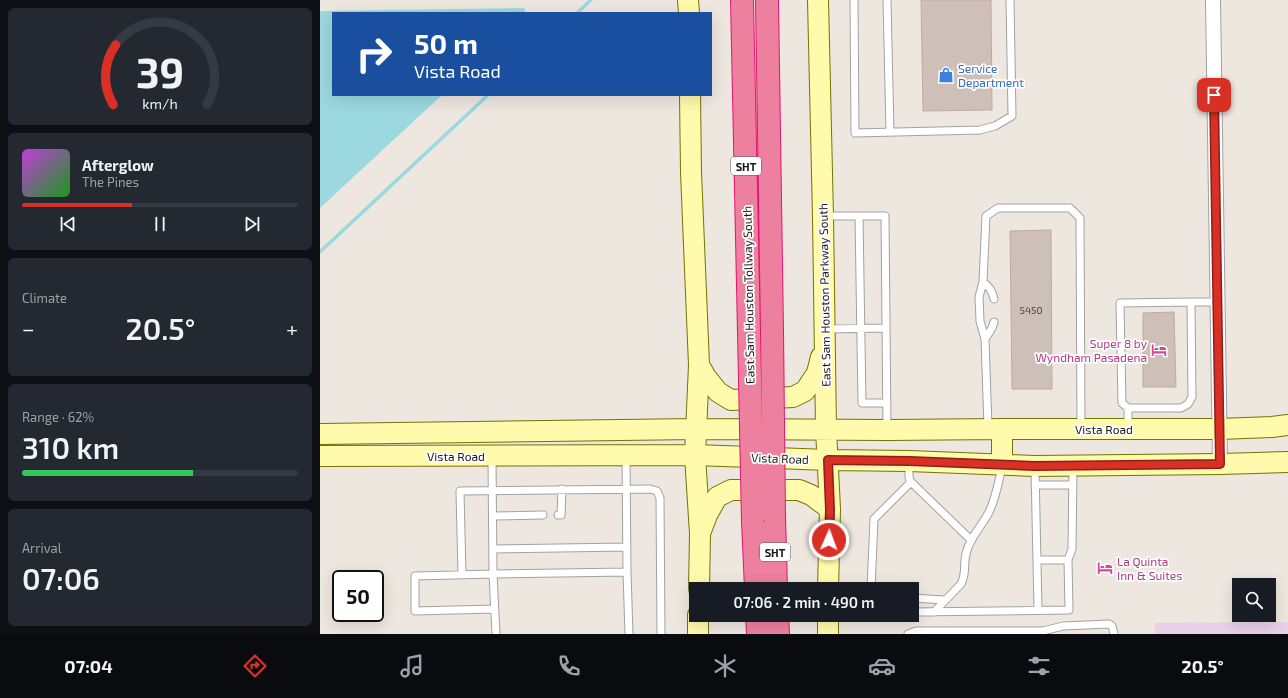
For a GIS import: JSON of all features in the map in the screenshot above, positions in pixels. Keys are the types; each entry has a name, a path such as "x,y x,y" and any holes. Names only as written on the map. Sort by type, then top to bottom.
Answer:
{"highway":[{"name":"East Sam Houston Tollway South","path":"742,0 753,522 756,582"},
{"name":"East Sam Houston Tollway South","path":"767,0 776,582"},
{"path":"757,622 758,634"},
{"path":"778,622 778,634"}],"street":[{"path":"688,0 689,12"},
{"name":"East Sam Houston Parkway South","path":"818,0 826,429 830,510 828,582"},
{"path":"1213,0 1220,464"},
{"path":"690,96 691,172 699,365 695,455 700,534 699,582"},
{"path":"699,365 718,392 731,400 793,397 805,391 817,373 825,338"},
{"name":"Vista Road","path":"320,434 696,429 1219,429 1288,425"},
{"path":"995,429 1002,465"},
{"path":"492,432 492,455"},
{"name":"Vista Road","path":"320,456 695,455 1002,465 1035,475 1073,475 1220,464 1288,462"},
{"path":"700,534 707,515 717,497 731,490 800,490 811,495 830,510"},
{"path":"698,622 698,634"},
{"path":"828,622 828,634"}],"lane":[{"path":"854,0 855,133 980,130 995,126 1012,116 1010,0"},
{"path":"886,0 890,132"},
{"path":"995,429 984,339 980,321 980,297 984,282 986,216 998,208 1070,208 1080,218 1082,429"},
{"path":"823,216 885,216 887,430"},
{"path":"859,216 862,403 887,403"},
{"path":"984,282 993,292 994,299"},
{"path":"1191,302 1192,397 1188,404 1181,408 1128,408 1122,403 1120,303 1191,302 1217,302"},
{"path":"984,339 992,328 994,322"},
{"path":"825,338 861,328 886,328"},
{"path":"1128,408 1128,429"},
{"path":"492,455 493,574 496,634"},
{"path":"626,455 626,547 629,634"},
{"path":"909,461 909,478 911,482 971,540"},
{"path":"934,612 961,584 964,578 966,571 966,554 971,540 988,513 994,500 1002,465"},
{"path":"1035,475 1038,610"},
{"path":"919,612 1069,610 1068,560 1072,549 1073,475"},
{"path":"871,582 874,519 911,482"},
{"path":"462,575 460,491 626,488 650,489 657,491 660,498 661,634"},
{"path":"558,515 561,515 562,489"},
{"path":"493,516 543,515"},
{"path":"493,549 626,547"},
{"path":"1037,560 1068,560"},
{"path":"494,609 415,611 415,576 627,572"},
{"path":"919,598 944,600"},
{"path":"908,634 916,631 1043,632 1062,626 1109,624 1112,626 1114,634"}],"shaded area":[{"path":"1288,622 1288,634 1155,634 1155,623"}],"water":[{"path":"524,8 526,12 332,12 332,96 441,96 320,208 320,11"}],"building":[{"path":"921,0 991,0 992,110 923,111"},
{"path":"1051,230 1052,389 1012,389 1010,231"},
{"name":"Super 8 by Wyndham Pasadena","path":"1174,312 1176,387 1143,387 1143,313"}],"waterway":[{"path":"578,12 591,0"},
{"path":"320,252 487,96"}],"place":[{"name":"Service Department","path":"946,75"},
{"name":"Super 8 by Wyndham Pasadena","path":"1159,350"},
{"name":"La Quinta Inn & Suites","path":"1105,568"}],"route":[{"path":"829,540 830,510 828,460 909,461 1035,466 1220,464 1214,95"}]}
